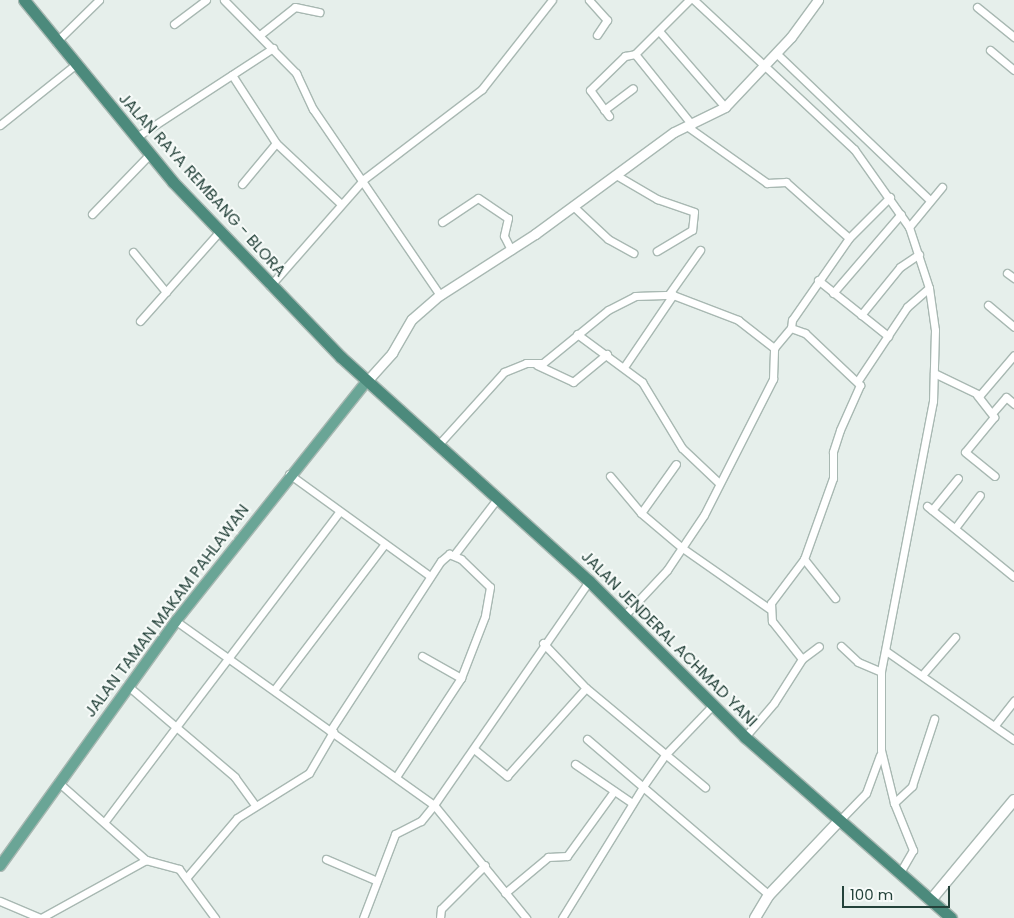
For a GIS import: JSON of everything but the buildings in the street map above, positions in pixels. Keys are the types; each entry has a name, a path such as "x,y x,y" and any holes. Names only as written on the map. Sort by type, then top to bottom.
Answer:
{"highway":[{"name":"JALAN RAYA REMBANG - BLORA","path":"24,0 75,66 149,155 270,286 367,381"},
{"name":"JALAN JENDERAL ACHMAD YANI","path":"367,381 589,581 745,737 838,822 951,918"}],"main road":[{"name":"JALAN TAMAN MAKAM PAHLAWAN","path":"0,866 58,782 176,621 288,474 367,381"},
{"path":"930,900 1014,800"},
{"path":"755,918 769,896 838,822"}],"street":[{"path":"56,42 99,0"},
{"path":"174,24 206,0"},
{"path":"224,0 261,34 296,73 313,110 364,179 440,295"},
{"path":"270,286 364,179 482,89 552,0"},
{"path":"589,0 607,20 597,35"},
{"path":"609,116 590,90 625,56 636,54 689,0"},
{"path":"694,0 766,64 854,149 890,197 909,227 930,288 935,330 934,373 923,466 881,672 881,750 894,802 914,850 899,874"},
{"path":"367,381 392,353 412,319 440,295 511,250 616,175 690,126 725,107 776,54 818,0"},
{"path":"261,34 295,7 320,12"},
{"path":"976,7 1014,37"},
{"path":"659,31 725,107"},
{"path":"135,138 273,48"},
{"path":"990,50 1014,70"},
{"path":"636,54 690,126 767,183 786,182 849,238"},
{"path":"776,54 930,200"},
{"path":"0,125 75,66"},
{"path":"232,75 276,142 341,204"},
{"path":"604,110 633,88"},
{"path":"242,184 276,142"},
{"path":"92,214 149,155"},
{"path":"616,175 657,199 694,212 692,230 657,251"},
{"path":"909,227 942,187"},
{"path":"624,616 681,548 704,515 718,482 770,385 774,348 791,328 792,320 849,238 890,197"},
{"path":"442,222 478,198 508,218 504,236 511,250"},
{"path":"573,206 608,239 633,253"},
{"path":"833,293 901,214"},
{"path":"140,321 219,232"},
{"path":"624,368 700,250"},
{"path":"133,252 166,292"},
{"path":"861,315 900,267 919,254"},
{"path":"1007,272 1014,278"},
{"path":"818,280 888,336"},
{"path":"802,658 772,621 770,609 804,559 833,478 833,452 859,380 908,307 930,288"},
{"path":"537,364 623,300 671,294 738,320 774,348"},
{"path":"988,305 1014,326"},
{"path":"791,328 805,333 859,380"},
{"path":"577,334 607,354 653,394 693,462 718,482"},
{"path":"439,444 504,372 526,363 537,364 573,382 607,354"},
{"path":"977,395 987,391 1014,355"},
{"path":"934,373 977,395 994,417 965,452 995,476"},
{"path":"994,411 1006,397 1014,404"},
{"path":"641,514 676,464"},
{"path":"288,474 430,576"},
{"path":"610,476 641,514 681,548 770,609"},
{"path":"958,478 930,508 1014,577"},
{"path":"955,528 980,495"},
{"path":"187,877 237,818 255,805 309,774 331,732 430,576 446,556 454,555 497,499"},
{"path":"106,820 339,512"},
{"path":"274,690 386,544"},
{"path":"396,777 461,678 491,591 484,579 454,555"},
{"path":"804,559 829,586 835,598"},
{"path":"363,918 375,880 394,834 420,821 434,805 474,749 544,643 589,581"},
{"path":"176,621 434,805 485,865 523,917"},
{"path":"923,674 955,636"},
{"path":"544,643 586,688 704,787"},
{"path":"745,737 774,703 802,658 819,646"},
{"path":"841,646 869,669 881,672"},
{"path":"886,651 923,674 1014,740"},
{"path":"422,656 461,678"},
{"path":"128,686 235,777 255,805"},
{"path":"474,749 506,776 586,688"},
{"path":"995,725 1014,701"},
{"path":"562,918 632,803 665,755 713,705"},
{"path":"894,802 912,786 934,719"},
{"path":"587,739 644,785 769,896"},
{"path":"838,822 866,793 881,750"},
{"path":"575,764 632,803"},
{"path":"58,782 106,820 146,860"},
{"path":"506,893 548,857 567,856 614,791"},
{"path":"326,859 375,880"},
{"path":"0,901 35,918 41,918 146,860 168,862 187,877 215,918"},
{"path":"440,918 441,909 485,865"}]}
